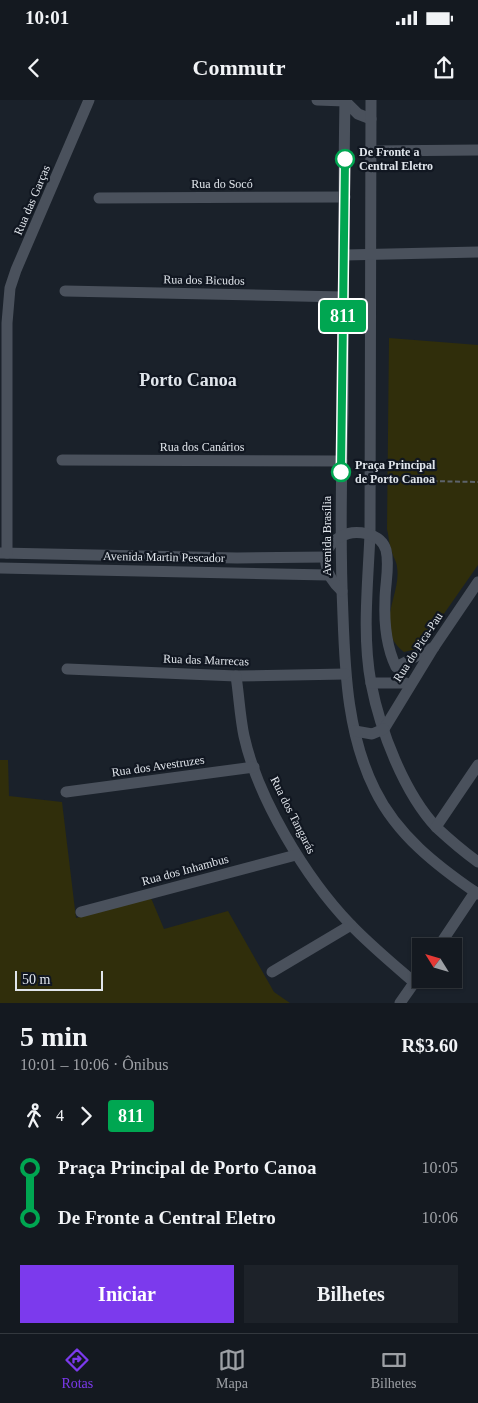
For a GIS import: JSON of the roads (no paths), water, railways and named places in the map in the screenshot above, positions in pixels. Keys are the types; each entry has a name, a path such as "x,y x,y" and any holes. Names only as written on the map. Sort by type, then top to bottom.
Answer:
{"street":[{"name":"Rua das Garças","path":"4,553 7,332 10,288 89,100"},
{"path":"317,100 345,101 358,114 371,119"},
{"path":"371,100 370,534 367,599 371,683 384,729 400,770 436,827 478,862"},
{"name":"Avenida Brasília","path":"345,101 345,255 340,537 345,674 355,731 374,788 394,821 425,854 477,893"},
{"path":"371,151 478,150"},
{"name":"Rua do Socó","path":"99,198 345,198"},
{"path":"345,255 478,252"},
{"name":"Rua dos Bicudos","path":"65,291 343,297"},
{"name":"Rua dos Canários","path":"62,460 342,461"},
{"path":"342,591 328,575 327,557 331,546 340,537 355,533 370,534 381,542 386,554 385,624 388,645 396,667 407,686"},
{"name":"Avenida Martin Pescador","path":"4,553 327,557"},
{"path":"305,558 306,574"},
{"name":"Avenida Martin Pescador","path":"0,568 328,575"},
{"name":"Rua do Pica-Pau","path":"384,729 407,686 478,582"},
{"path":"396,667 434,647"},
{"name":"Rua das Marrecas","path":"67,669 236,676 345,674"},
{"name":"Rua dos Tangarás","path":"236,676 244,737 254,767 296,855 324,895 351,925 412,982"},
{"path":"371,683 407,686"},
{"path":"355,731 372,734 384,729"},
{"path":"436,827 478,765"},
{"name":"Rua dos Avestruzes","path":"66,792 254,767"},
{"name":"Rua dos Inhambus","path":"81,912 296,855"},
{"path":"445,938 477,893"},
{"path":"272,972 351,925"},
{"path":"400,1003 412,987"}],"place":[{"name":"De Fronte a Central Eletro","path":"345,159"},
{"name":"Praça Principal de Porto Canoa","path":"341,472"}],"district":[{"name":"Porto Canoa","path":"188,380"}]}
